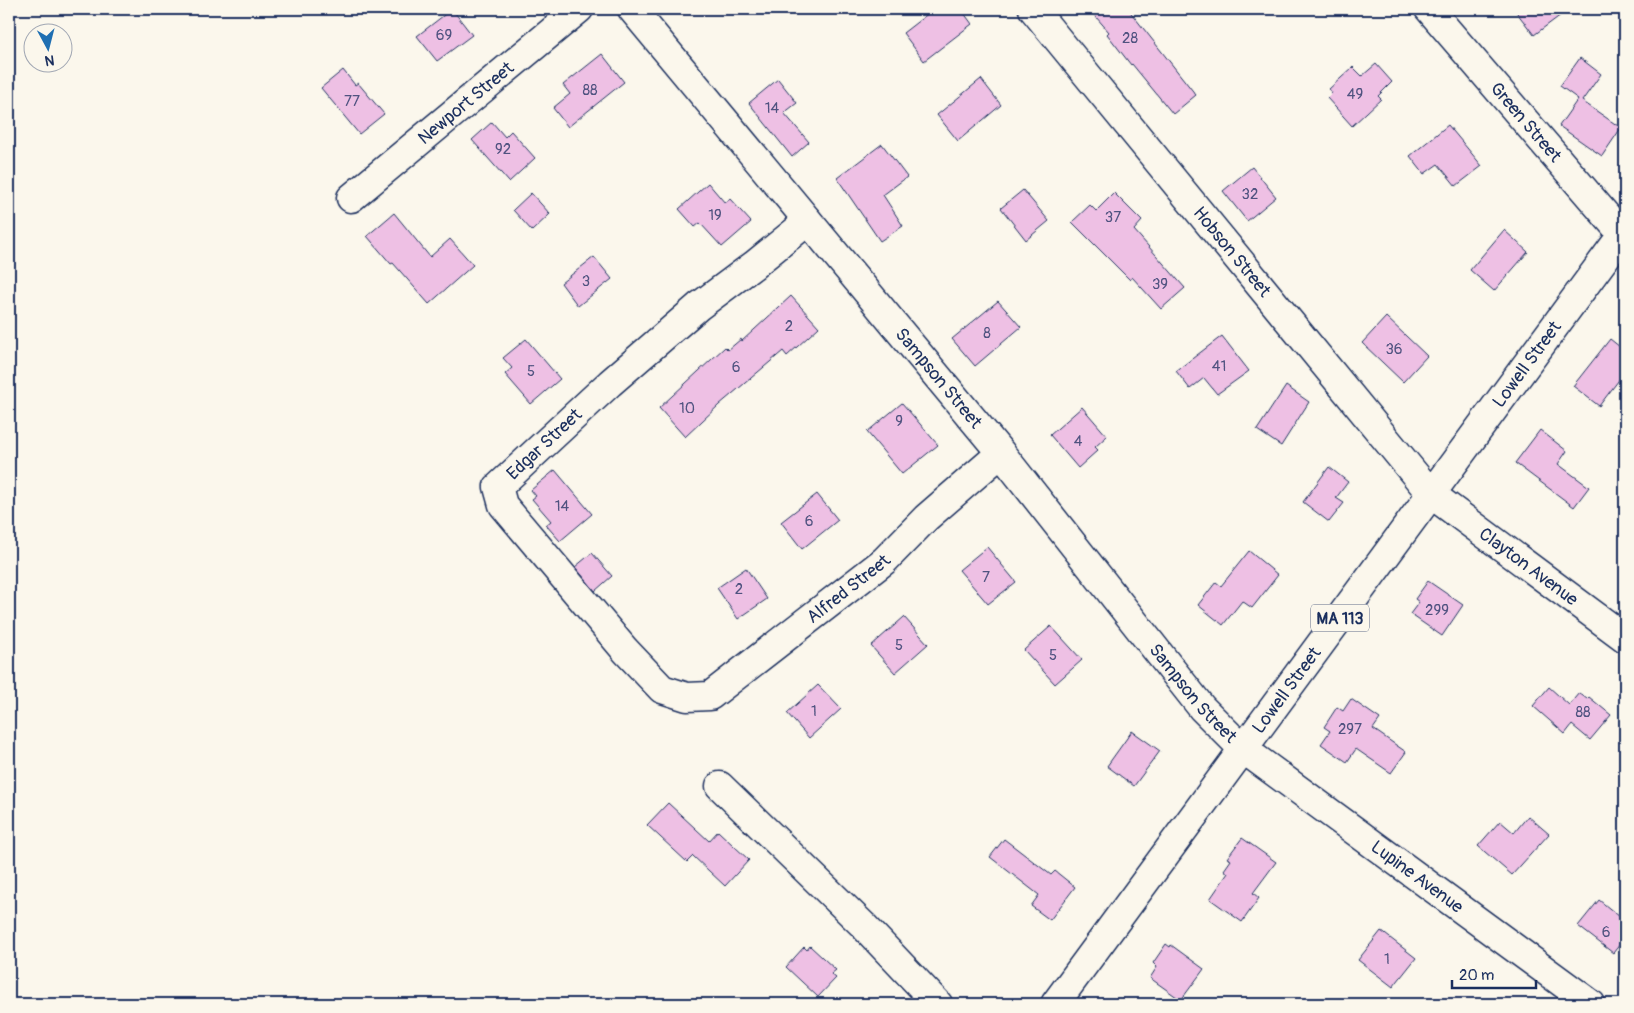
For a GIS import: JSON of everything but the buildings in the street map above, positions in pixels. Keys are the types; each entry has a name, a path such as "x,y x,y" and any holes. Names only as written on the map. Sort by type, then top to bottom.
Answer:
{"street":[{"name":"Newport Street","path":"351,198 579,9"},
{"name":"Sampson Street","path":"632,9 1001,453 1202,708 1243,749"},
{"name":"Hobson Street","path":"1033,9 1431,494"},
{"name":"Green Street","path":"1429,9 1624,233"},
{"name":"Edgar Street","path":"680,695 662,689 625,650 503,505 498,487 610,383 699,306 808,221"},
{"name":"Lowell Street","path":"1060,1002 1243,749 1624,233"},
{"name":"Alfred Street","path":"680,695 688,697 710,696 884,561 926,518 1001,453"},
{"name":"Clayton Avenue","path":"1431,494 1625,638"},
{"name":"Lupine Avenue","path":"1243,749 1591,1004"},
{"path":"720,786 862,925 938,1004"}]}
